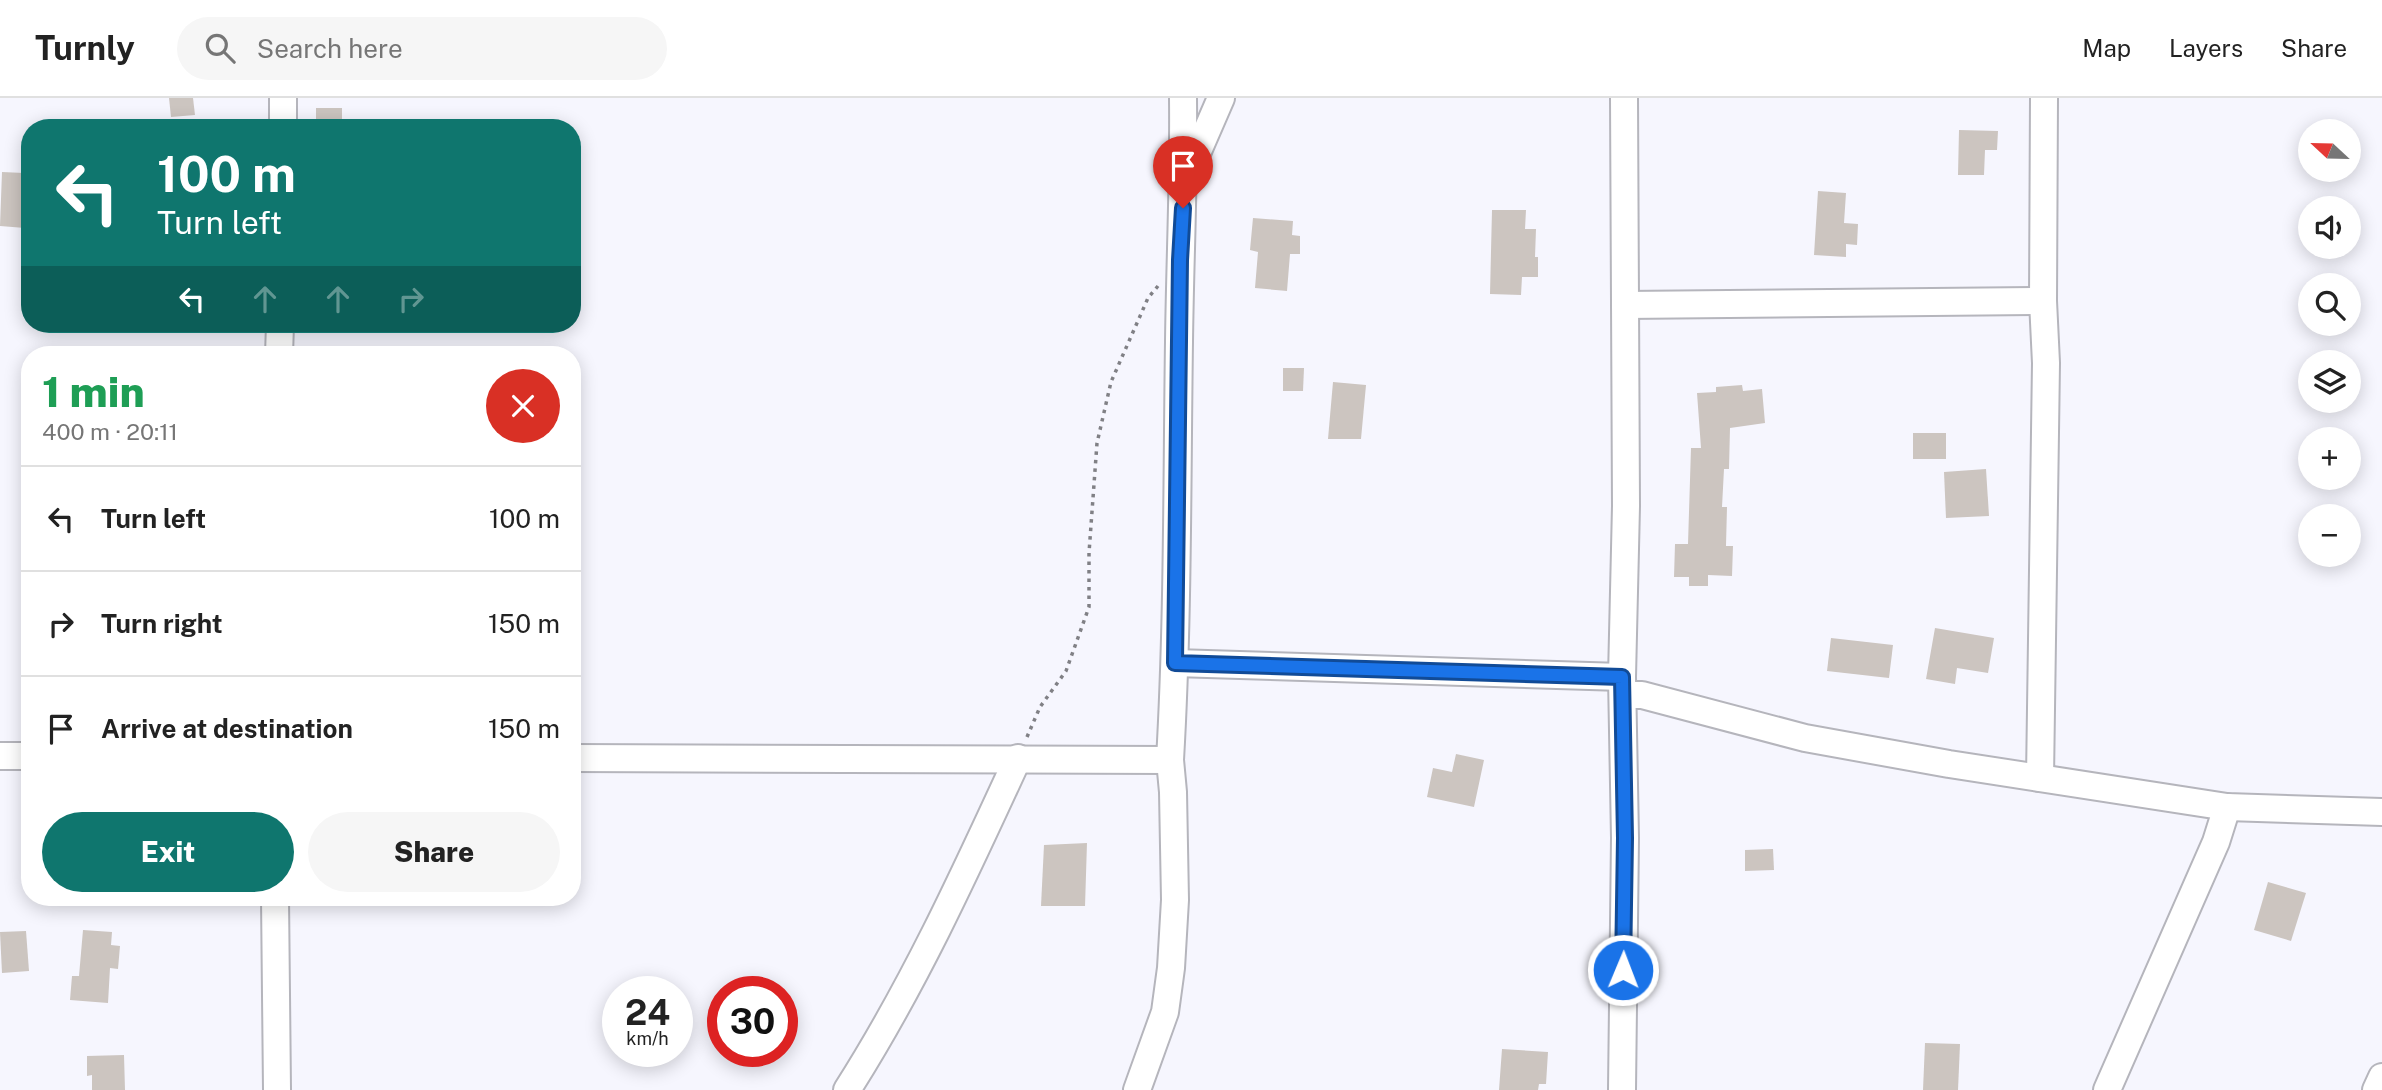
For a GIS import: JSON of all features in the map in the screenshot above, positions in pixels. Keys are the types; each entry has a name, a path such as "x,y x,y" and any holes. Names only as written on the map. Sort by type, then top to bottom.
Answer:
{"street":[{"path":"283,98 283,119"},
{"path":"1137,1090 1165,1012 1171,968 1175,886 1170,760 1175,663 1180,260 1184,182 1183,98"},
{"path":"1184,182 1221,98"},
{"path":"1622,1090 1625,838 1622,686 1626,506 1624,98"},
{"path":"2040,778 2046,363 2043,301 2044,98"},
{"path":"1625,305 2043,301"},
{"path":"1175,663 1622,686 1642,695 1805,738 1949,765 2227,807 2382,812"},
{"path":"0,756 21,756"},
{"path":"581,758 1170,760"},
{"path":"847,1090 898,1002 948,906 1018,758"},
{"path":"2107,1090 2216,842 2227,807"},
{"path":"275,906 278,1090"},
{"path":"2376,1090 2382,1077"}],"path":[{"path":"1018,758 1040,707 1066,671 1089,607 1089,553 1097,443 1111,383 1148,298 1180,260"}],"building":[{"path":"169,98 193,98 195,115 171,117"},
{"path":"316,108 342,108 342,119 316,119"},
{"path":"1959,130 1998,131 1997,150 1985,150 1984,175 1958,175"},
{"path":"2,172 21,173 21,228 0,226"},
{"path":"1818,191 1846,193 1844,223 1858,224 1857,245 1846,244 1846,257 1814,255"},
{"path":"1492,210 1526,210 1525,229 1536,229 1535,257 1538,257 1538,277 1522,277 1521,295 1490,294"},
{"path":"1253,218 1293,221 1292,235 1300,236 1300,254 1290,254 1287,291 1255,288 1258,252 1250,250"},
{"path":"1283,368 1304,368 1303,391 1283,391"},
{"path":"1333,382 1366,385 1361,439 1328,439"},
{"path":"1742,385 1743,391 1762,389 1765,423 1730,428 1729,469 1724,469 1722,507 1727,507 1726,546 1733,546 1732,576 1708,575 1708,586 1689,586 1689,577 1674,577 1675,544 1688,544 1691,448 1701,448 1697,393 1716,392 1716,387"},
{"path":"1913,433 1946,433 1946,459 1913,459"},
{"path":"1986,469 1989,516 1946,518 1944,472"},
{"path":"1935,628 1994,638 1988,673 1957,668 1955,684 1926,679"},
{"path":"1831,638 1893,645 1889,678 1827,671"},
{"path":"1456,754 1484,760 1474,807 1427,797 1433,768 1452,772"},
{"path":"1087,843 1085,906 1041,906 1044,845"},
{"path":"1773,849 1774,870 1745,871 1745,850"},
{"path":"2268,882 2306,893 2291,941 2254,930"},
{"path":"83,930 112,932 111,945 120,946 118,969 110,968 108,1003 70,1000 72,976 79,976"},
{"path":"26,931 29,971 2,973 0,932"},
{"path":"1925,1043 1960,1044 1958,1090 1923,1090"},
{"path":"1502,1049 1548,1052 1546,1084 1539,1084 1538,1090 1499,1090"},
{"path":"124,1055 125,1090 92,1090 92,1075 87,1076 87,1056"}],"route":[{"path":"1183,208 1175,663 1622,677 1625,838 1623,970"}]}
